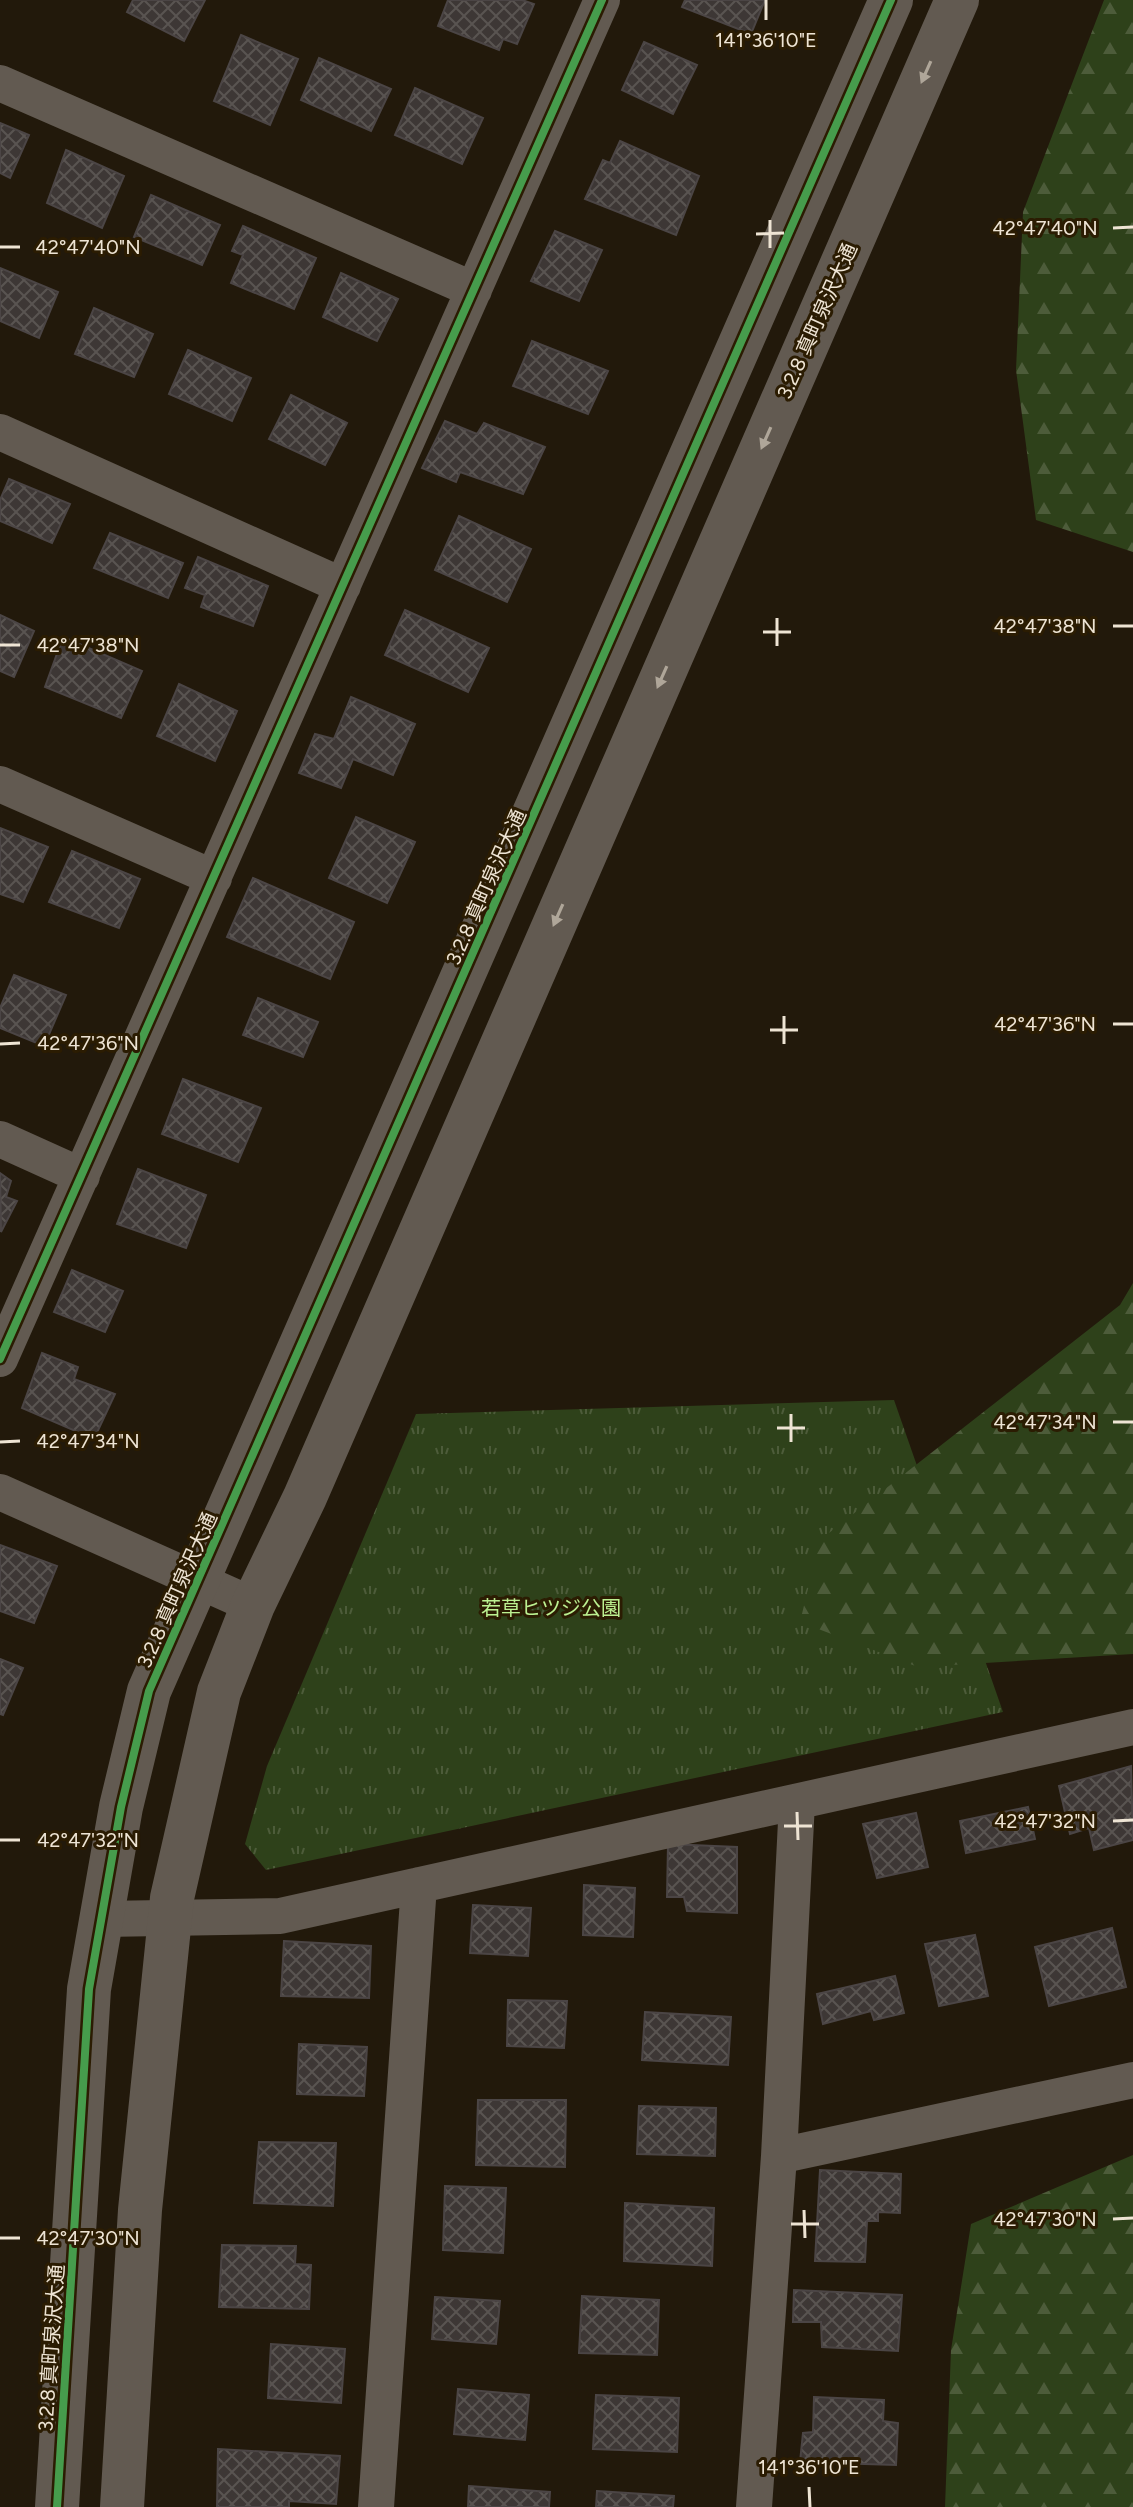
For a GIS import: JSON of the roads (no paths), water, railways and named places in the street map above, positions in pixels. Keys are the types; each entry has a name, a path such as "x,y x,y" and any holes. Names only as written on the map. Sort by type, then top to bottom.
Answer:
{"street":[{"path":"0,1359 602,0"},
{"name":"3.2.8 真町泉沢大通","path":"57,2507 89,1989 121,1807 149,1691 891,0"},
{"name":"3.2.8 真町泉沢大通","path":"122,2507 140,2210 170,1918 193,1797 219,1692 253,1605 311,1483 957,0"},
{"path":"0,83 474,290"},
{"path":"0,432 343,586"},
{"path":"0,784 214,878"},
{"path":"0,1139 82,1176"},
{"path":"0,1492 253,1605"},
{"path":"102,1919 280,1916 1133,1727"},
{"path":"754,2507 779,2156 797,1802"},
{"path":"376,2507 419,1885"},
{"path":"779,2156 1133,2080"}],"park label":[{"name":"若草ヒツジ公園","path":"551,1608"}]}
